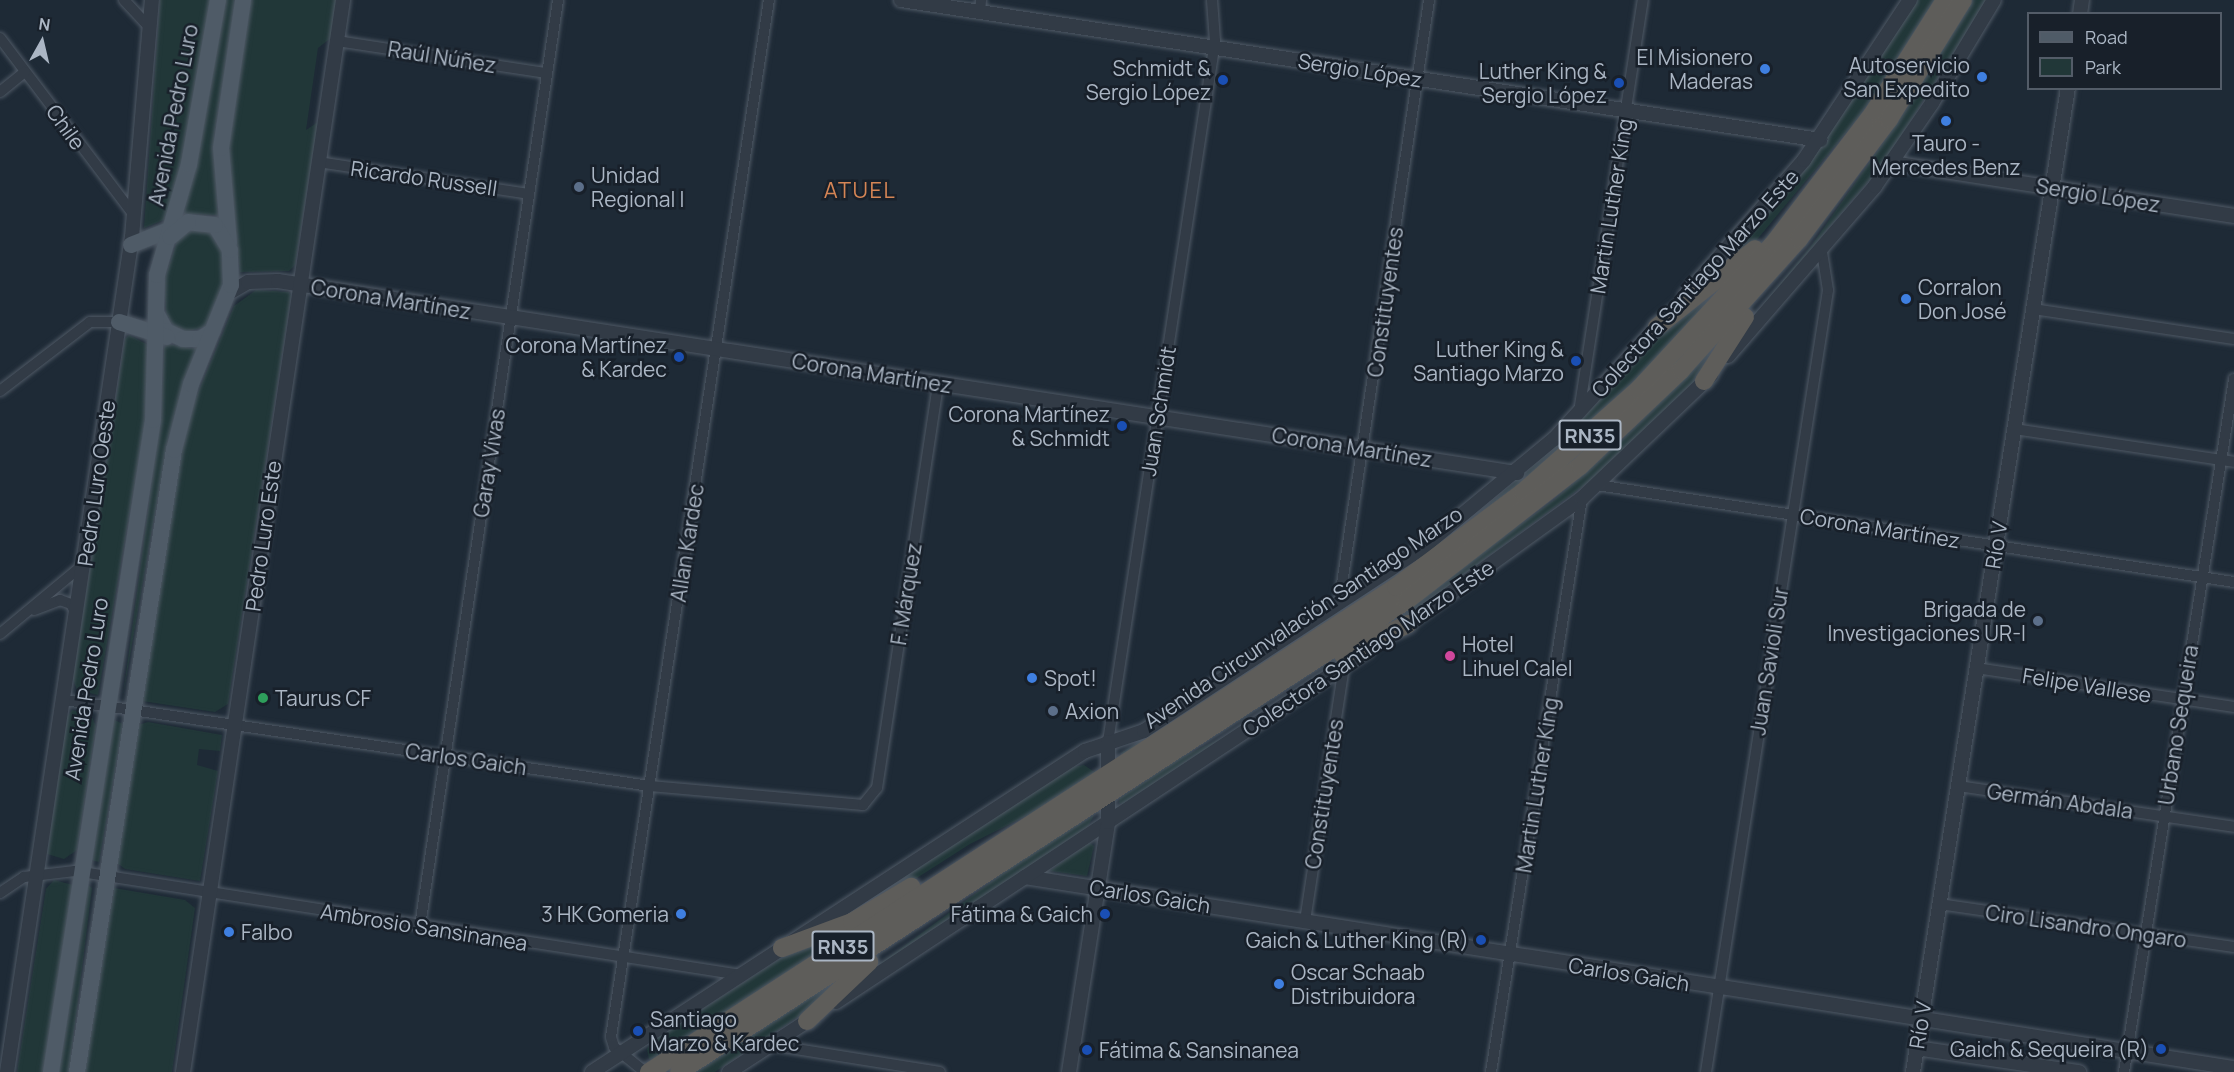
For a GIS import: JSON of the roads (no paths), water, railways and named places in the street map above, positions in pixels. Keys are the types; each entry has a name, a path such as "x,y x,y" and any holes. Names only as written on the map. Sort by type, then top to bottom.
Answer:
{"highway":[{"name":"Avenida Circunvalación Santiago Marzo","path":"647,1072 1396,587 1554,467 1698,328 1774,243 1864,127 1946,0"},
{"name":"Avenida Circunvalación Santiago Marzo","path":"679,1072 1413,596 1573,472 1681,370 1824,208 1901,102 1963,0"},
{"path":"1657,327 1753,251 1823,165 1864,127"},
{"path":"1704,381 1733,331 1802,250 1824,208"},
{"path":"1172,752 1242,720 1358,646 1408,624"},
{"path":"782,948 852,922 979,845 1036,820"},
{"path":"807,1021 855,972 949,908 1020,851"}],"main road":[{"name":"Avenida Pedro Luro","path":"51,1072 106,706 153,420 158,335 157,274 175,230 192,151 218,0"},
{"path":"77,1072 131,710 178,428 229,293 230,250 221,148 243,0"},
{"name":"Avenida Pedro Luro","path":"175,230 201,221 215,225 230,250"},
{"path":"131,244 175,230"},
{"path":"157,312 166,331 183,339"},
{"path":"119,322 158,335 183,339 200,339 213,331"}],"street":[{"path":"124,0 149,27"},
{"name":"Pedro Luro Oeste","path":"8,1072 131,244 152,0"},
{"name":"Pedro Luro Este","path":"183,1072 343,0"},
{"name":"Garay Vivas","path":"420,926 558,0"},
{"name":"Allan Kardec","path":"647,1072 611,1037 769,0"},
{"name":"Sergio López","path":"901,0 981,6 1214,47 1820,140"},
{"name":"Juan Schmidt","path":"1069,1072 1108,822 1108,742 1214,47 1212,0"},
{"name":"Constituyentes","path":"1339,604 1429,0"},
{"name":"Martin Luther King","path":"1579,412 1643,0"},
{"name":"Colectora Santiago Marzo Este","path":"592,1072 1085,751 1144,731 1421,549 1516,473 1579,412 1759,216 1820,140 1910,0"},
{"name":"Colectora Santiago Marzo Este","path":"729,1072 1408,624 1582,498 1704,381 1822,251 1892,163 1994,0"},
{"name":"Chile","path":"0,38 134,215"},
{"name":"Raúl Núñez","path":"337,41 547,73"},
{"path":"0,92 25,72"},
{"name":"Río V","path":"1913,1072 2068,90"},
{"name":"Ricardo Russell","path":"318,162 529,194"},
{"name":"Sergio López","path":"1892,163 2234,216"},
{"name":"Juan Savioli Sur","path":"1706,1072 1717,988 1828,290 1822,251"},
{"name":"Corona Martínez","path":"229,293 253,282 300,284 1516,473"},
{"path":"2033,309 2234,339"},
{"path":"0,391 90,322 119,322"},
{"name":"Urbano Sequeira","path":"2124,1072 2144,934 2234,379"},
{"name":"F. Márquez","path":"868,802 878,782 938,383"},
{"path":"2014,429 2234,462"},
{"name":"Corona Martínez","path":"1597,485 2234,582"},
{"name":"Martin Luther King","path":"1491,1072 1582,498"},
{"path":"0,634 84,564"},
{"path":"28,613 60,600 71,604 76,614"},
{"name":"Constituyentes","path":"1305,921 1344,667"},
{"name":"Felipe Vallese","path":"1976,668 2234,707"},
{"name":"Carlos Gaich","path":"64,700 650,786 853,807 868,802"},
{"name":"Germán Abdala","path":"1958,786 2234,827"},
{"name":"Ambrosio Sansinanea","path":"38,873 81,872 210,894 741,975"},
{"path":"0,892 18,879 38,873"},
{"name":"Carlos Gaich","path":"1026,876 1717,988 2234,1068"},
{"name":"Ciro Lisandro Ongaro","path":"1939,904 2234,947"},
{"path":"771,1045 940,1072"},
{"path":"1916,1048 2079,1072"}],"place":[{"name":"El Misionero Maderas","path":"1765,69"},
{"name":"Autoservicio San Expedito","path":"1982,77"},
{"name":"Schmidt & Sergio López","path":"1223,80"},
{"name":"Luther King & Sergio López","path":"1619,83"},
{"name":"Tauro - Mercedes Benz","path":"1946,121"},
{"name":"Unidad Regional I","path":"579,187"},
{"name":"Corralon Don José","path":"1906,299"},
{"name":"Corona Martínez & Kardec","path":"679,357"},
{"name":"Luther King & Santiago Marzo","path":"1576,361"},
{"name":"Corona Martínez & Schmidt","path":"1122,426"},
{"name":"Brigada de Investigaciones UR-I","path":"2038,621"},
{"name":"Hotel Lihuel Calel","path":"1450,656"},
{"name":"Spot!","path":"1032,678"},
{"name":"Taurus CF","path":"263,698"},
{"name":"Axion","path":"1053,711"},
{"name":"3 HK Gomeria","path":"681,914"},
{"name":"Fátima & Gaich","path":"1105,914"},
{"name":"Falbo","path":"229,932"},
{"name":"Gaich & Luther King (R)","path":"1481,940"},
{"name":"Oscar Schaab Distribuidora","path":"1279,984"},
{"name":"Santiago Marzo & Kardec","path":"638,1031"},
{"name":"Gaich & Sequeira (R)","path":"2161,1049"},
{"name":"Fátima & Sansinanea","path":"1087,1050"}],"district":[{"name":"ATUEL","path":"860,191"}]}
